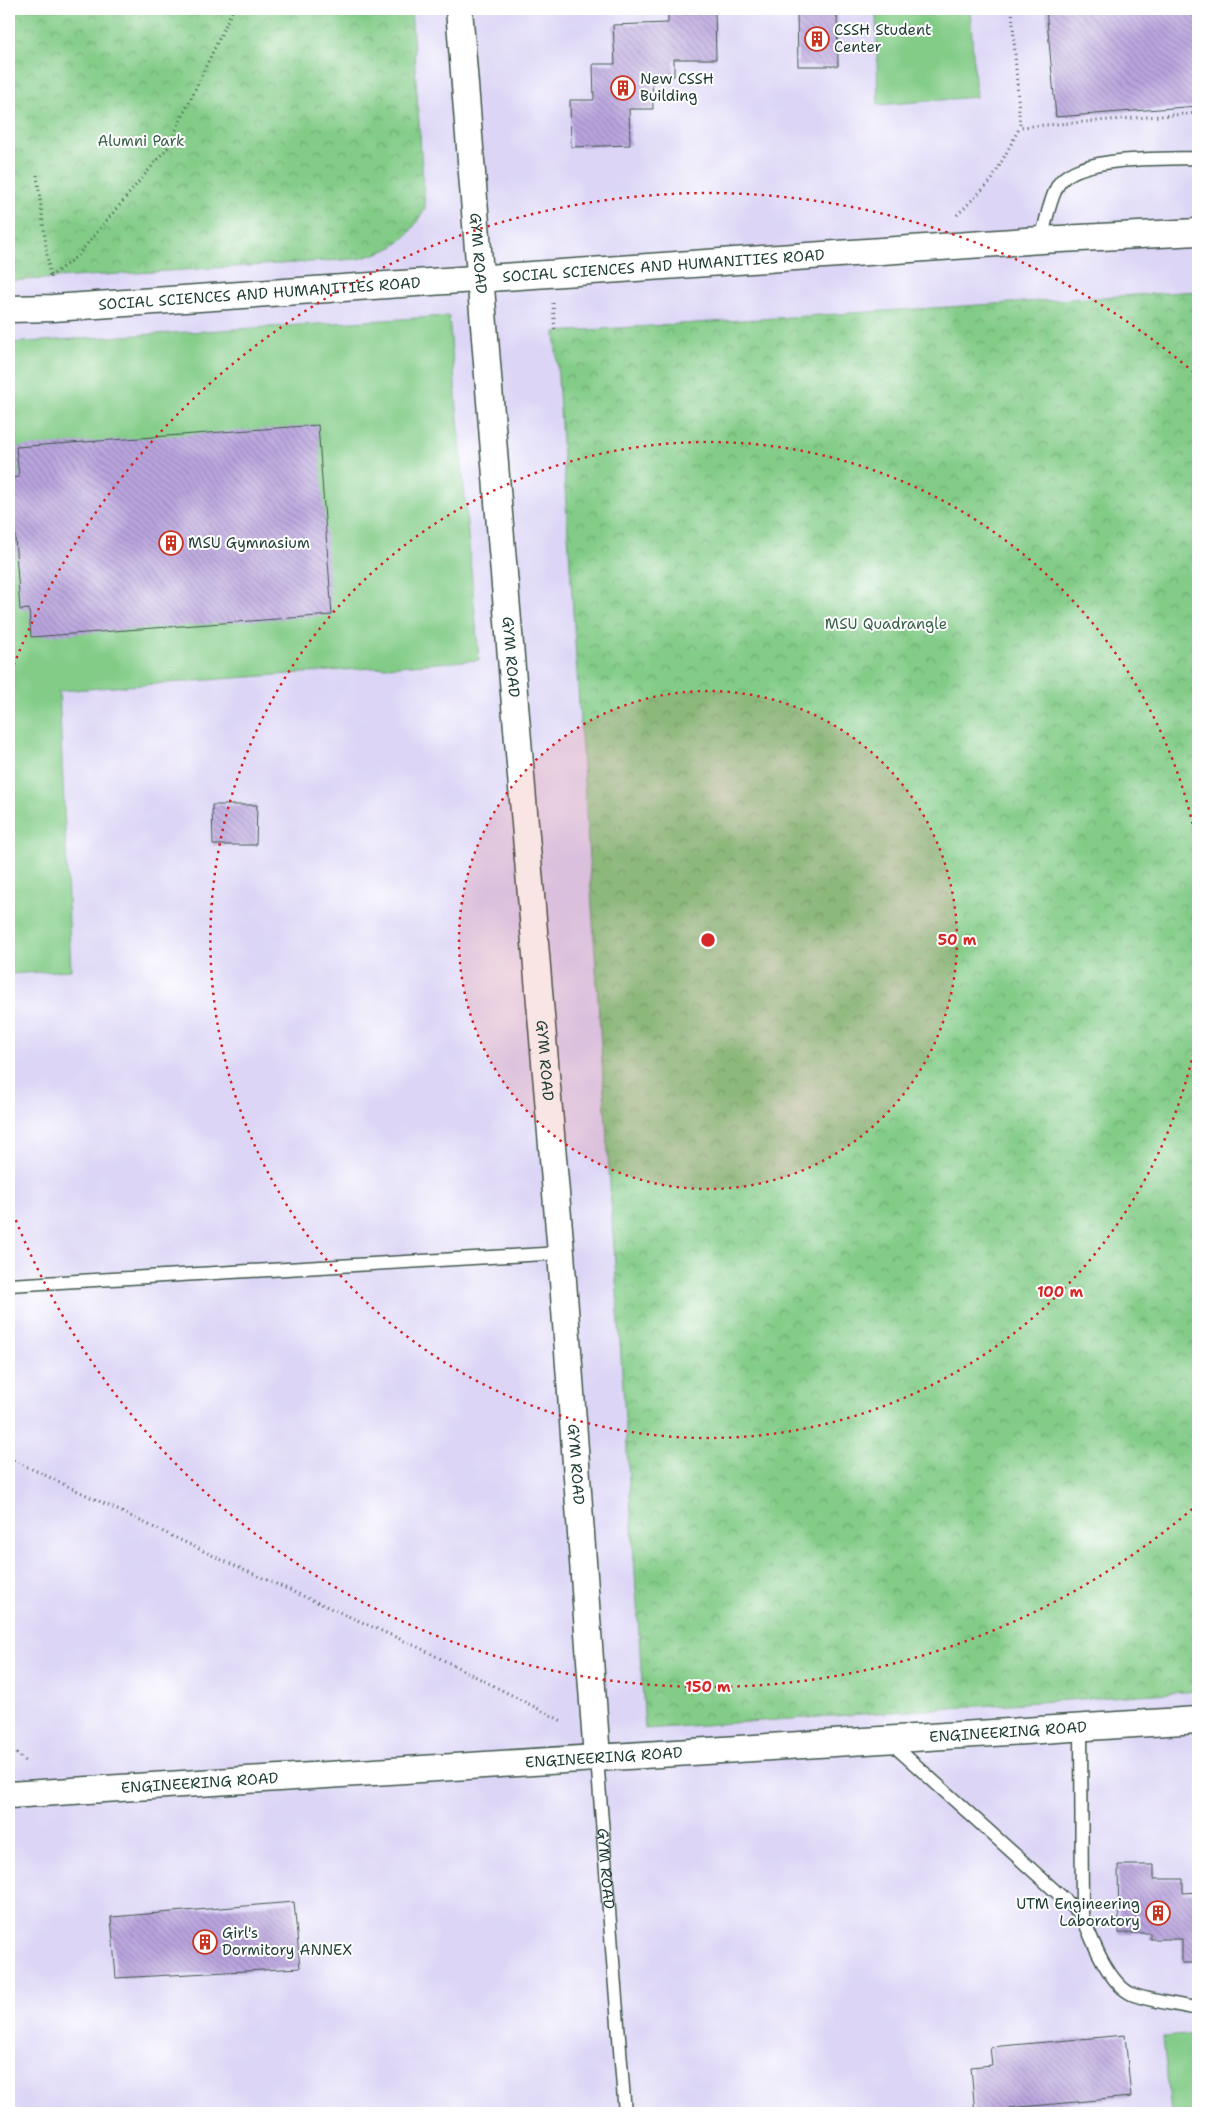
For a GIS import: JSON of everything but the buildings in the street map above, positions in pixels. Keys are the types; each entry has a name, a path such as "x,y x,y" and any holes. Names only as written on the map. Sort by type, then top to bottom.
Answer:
{"street":[{"name":"GYM ROAD","path":"459,9 561,1253 596,1748"},
{"name":"SOCIAL SCIENCES AND HUMANITIES ROAD","path":"9,309 53,308 1041,240 1198,232"},
{"name":"ENGINEERING ROAD","path":"9,1795 596,1748 888,1740 1198,1720"}],"lane":[{"path":"1041,240 1048,210 1059,183 1074,171 1102,163 1198,158"},
{"path":"9,1285 561,1253"},
{"path":"1081,1727 1082,1915 1092,1940 1114,1978 1132,1994 1198,2009"},
{"path":"888,1740 1082,1915"},
{"name":"GYM ROAD","path":"596,1748 625,2113"}],"path":[{"path":"50,278 77,256 168,146 233,9"},
{"path":"956,215 992,180 1020,127 1012,9"},
{"path":"1020,127 1198,113"},
{"path":"37,175 53,308"},
{"path":"9,1458 222,1560 420,1648 596,1748"}],"shaded area":[{"path":"9,9 1198,9 1198,2113 9,2113"}],"green space":[{"name":"Alumni Park","path":"9,9 411,9 425,209 405,238 381,252 357,259 9,281"},
{"path":"876,9 970,9 976,97 878,105"},
{"name":"MSU Quadrangle","path":"1198,291 1198,1691 645,1729 555,332"},
{"path":"449,316 479,660 59,691 71,970 9,974 9,343"},
{"path":"1198,2034 1198,2113 1171,2113 1163,2037"}],"place":[{"name":"CSSH Student Center","path":"817,39"},
{"name":"New CSSH Building","path":"623,88"},
{"name":"MSU Gymnasium","path":"171,543"},
{"name":"UTM Engineering Laboratory","path":"1158,1913"},
{"name":"Girl's Dormitory ANNEX","path":"205,1942"}]}
